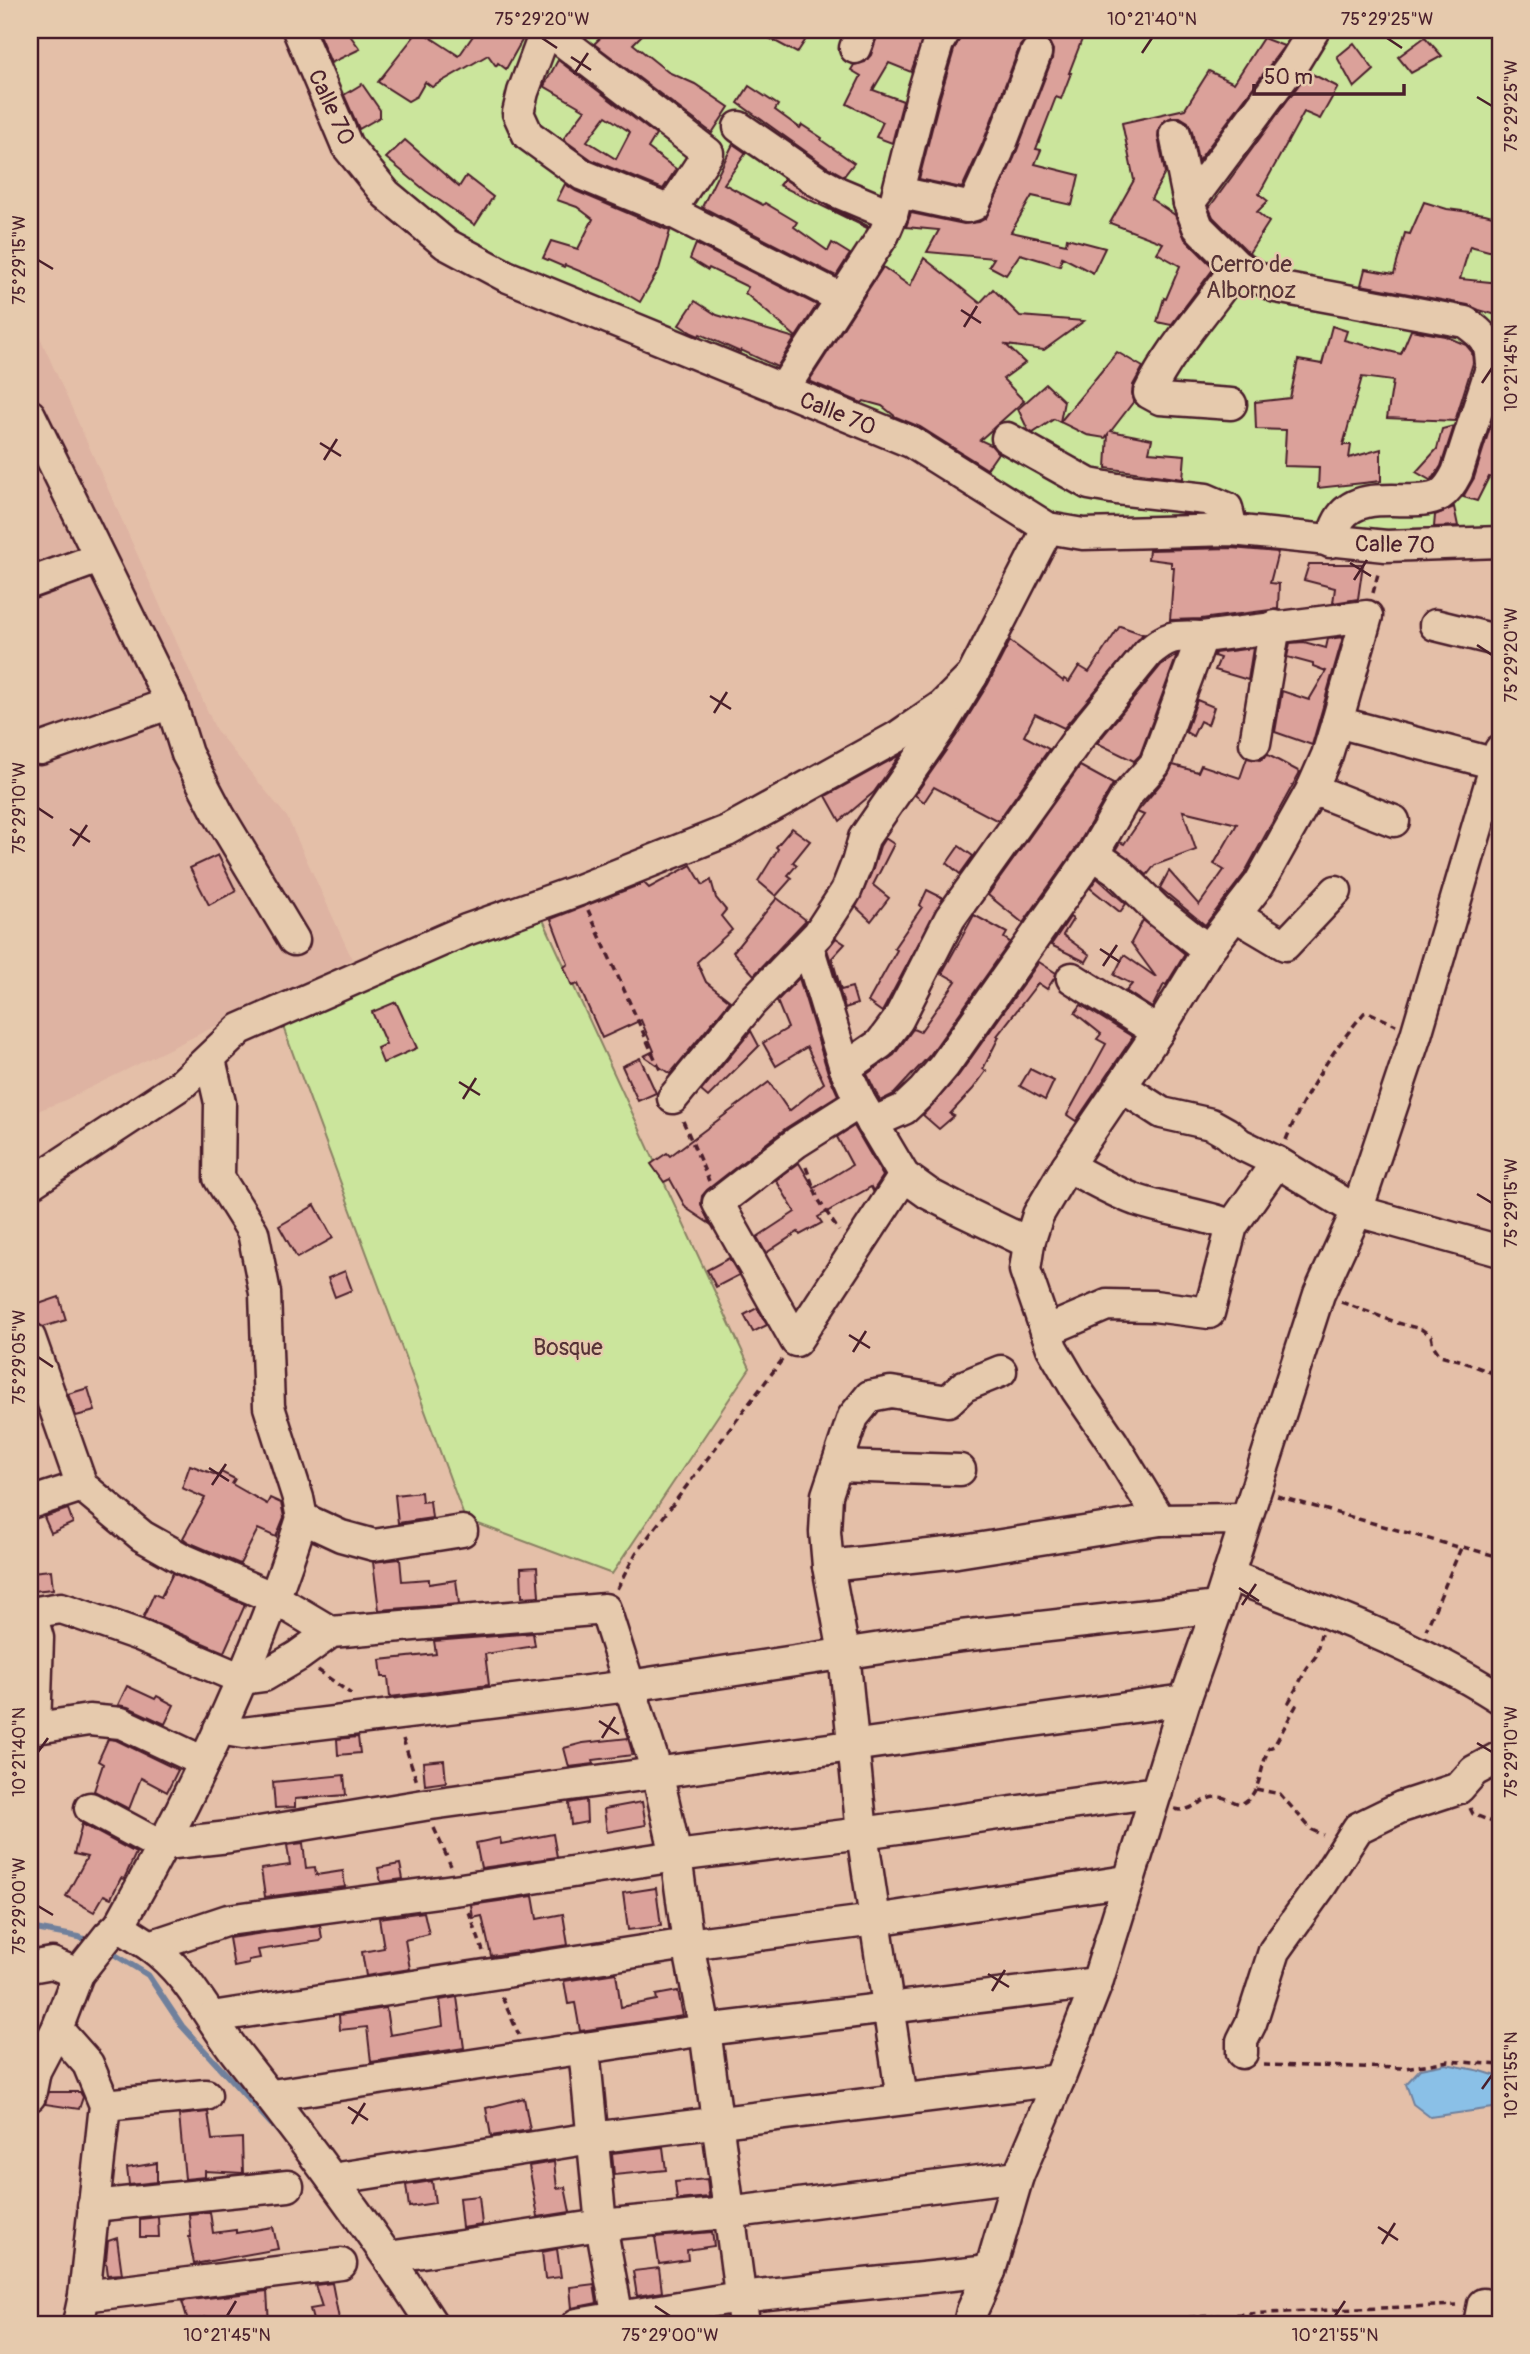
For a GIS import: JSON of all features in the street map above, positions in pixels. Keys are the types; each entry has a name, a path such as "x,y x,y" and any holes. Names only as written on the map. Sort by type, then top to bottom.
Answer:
{"street":[{"name":"Calle 70","path":"298,30 347,146 386,194 446,244 506,276 911,442 1048,528 1083,534 1232,530 1386,546 1500,542"},
{"path":"670,211 708,153 547,30 523,92 518,113 528,135 583,176 670,211 841,298"},
{"path":"782,391 884,234 895,203 923,92 938,43 946,30"},
{"path":"1189,203 1295,61 1314,30"},
{"path":"739,127 837,192 895,203 967,207 974,205 998,152 1036,53"},
{"path":"1175,134 1189,203 1198,227 1237,266 1276,287 1465,322 1487,340 1491,353 1490,368 1457,473 1450,485 1440,495 1427,498 1360,504 1341,516 1330,542"},
{"path":"1231,404 1160,399 1149,393 1160,370 1237,266"},
{"path":"30,415 171,703 187,754 219,815 294,940"},
{"path":"1007,438 1089,484 1206,499 1221,504 1227,508 1232,530"},
{"path":"673,1098 752,1002 808,946 846,891 864,838 941,727 972,676 1048,528"},
{"path":"30,583 99,558"},
{"path":"845,1068 880,1044 898,1020 950,918 1078,738 1162,641 1175,635 1202,637 1367,616 1337,723 1312,789 1259,884 1209,950 1122,1087 1067,1166 1038,1215 1029,1243 1026,1270 1045,1331 1076,1389 1160,1520"},
{"path":"1435,625 1500,640"},
{"path":"1255,743 1275,626"},
{"path":"904,1176 796,1341 718,1203 797,1142 866,1112 904,1110 937,1074 1093,854 1127,795 1154,764 1161,752 1202,637"},
{"path":"30,1184 182,1084 240,1029 466,930 579,890 739,824 897,737 942,706 972,676"},
{"path":"40,749 171,703"},
{"path":"969,2324 990,2271 1018,2176 1097,1983 1126,1881 1320,1294 1357,1211 1416,1035 1498,757 1337,723"},
{"path":"1312,789 1394,821"},
{"path":"1093,854 1118,871 1157,909 1209,950"},
{"path":"1236,916 1286,945 1336,891"},
{"path":"808,946 845,1068 866,1112 904,1176 929,1194 1029,1243"},
{"path":"1072,978 1158,1032"},
{"path":"31,2079 99,1948 165,1844 242,1679 302,1518 269,1406 265,1293 253,1231 219,1178 220,1103 210,1059"},
{"path":"1122,1087 1162,1113 1211,1124 1240,1144 1278,1162 1357,1211 1500,1251"},
{"path":"1045,1331 1107,1305 1154,1306 1209,1313 1232,1226 1278,1162"},
{"path":"1067,1166 1111,1190 1139,1201 1206,1216 1232,1226"},
{"path":"30,1338 82,1486 142,1536 183,1559 274,1598 331,1632"},
{"path":"902,2099 862,1833 844,1653 828,1566 825,1532 827,1495 853,1417 870,1396 891,1392 948,1401 964,1386 1001,1371"},
{"path":"836,1466 960,1469"},
{"path":"30,1503 82,1486"},
{"path":"302,1518 341,1536 374,1545 462,1531"},
{"path":"828,1566 957,1552 1160,1520 1245,1519"},
{"path":"1228,1575 1330,1613 1417,1652 1500,1698"},
{"path":"219,1729 243,1733 629,1686 961,1636 1218,1607"},
{"path":"204,1762 121,1723 89,1720 32,1728 37,1638 30,1612 61,1608 139,1635 242,1679 264,1676 331,1632 605,1609 657,1772 676,1856 688,1944 705,2030 741,2311"},
{"path":"90,1808 155,1843 165,1844 229,1837 424,1805 855,1744 1185,1700"},
{"path":"1242,2053 1242,2041 1251,2023 1275,1951 1357,1828 1401,1807 1459,1788 1474,1771 1500,1757"},
{"path":"30,1966 52,1963 99,1948 150,1946 228,1920 461,1889 676,1856 1155,1797"},
{"path":"212,2017 688,1944 875,1920 1126,1881"},
{"path":"150,1946 163,1955 212,2017 234,2051 272,2095 389,2257 432,2324"},
{"path":"272,2095 705,2030 1097,1983"},
{"path":"57,2029 88,2064 105,2105 81,2310 341,2264"},
{"path":"584,2049 601,2225 618,2320"},
{"path":"332,2179 592,2138 1059,2080"},
{"path":"105,2105 206,2095"},
{"path":"389,2257 601,2225 727,2213 1018,2176"},
{"path":"93,2206 288,2186"},
{"path":"577,2324 741,2311 990,2271"}],"path":[{"path":"1367,616 1386,546"},
{"path":"579,890 718,1203"},
{"path":"1278,1162 1298,1109 1316,1078 1364,1013 1368,1012 1416,1035"},
{"path":"797,1142 818,1199 834,1226 857,1251"},
{"path":"1320,1294 1421,1329 1431,1336 1440,1355 1500,1376"},
{"path":"605,1609 636,1553 796,1341"},
{"path":"1255,1490 1461,1548 1417,1652"},
{"path":"1463,1547 1500,1556"},
{"path":"1155,1797 1181,1811 1211,1797 1221,1796 1240,1804 1246,1802 1256,1789 1269,1748 1274,1746 1296,1706 1289,1702 1316,1656 1318,1643 1330,1613"},
{"path":"1459,1788 1473,1814 1500,1825"},
{"path":"1256,1789 1280,1794 1312,1830 1327,1837 1349,1835 1357,1828"},
{"path":"1242,2053 1245,2060 1256,2065 1405,2068 1449,2061 1500,2065"},
{"path":"1093,2324 1104,2319 1133,2323 1254,2313 1481,2314"}],"shaded area":[{"path":"30,315 216,730 287,817 352,959 63,1101 30,1114"}],"green space":[{"name":"Cerro de Albornoz","path":"303,30 1500,30 1500,534 1052,523 449,239 351,141"},
{"name":"Bosque","path":"539,911 750,1368 612,1574 465,1519 282,1024"}],"water":[{"path":"1446,2064 1500,2077 1500,2095 1493,2108 1430,2117 1413,2104 1406,2084 1420,2069"}],"building":[{"path":"317,30 346,30 360,49 331,63"},
{"path":"419,30 459,56 477,30 515,30 525,35 506,69 498,63 496,66 488,55 432,87 425,82 417,96 408,101 378,82"},
{"path":"609,30 647,30 633,44 668,72 695,84 729,107 712,133 594,44"},
{"path":"754,30 812,30 797,53"},
{"path":"879,30 926,30 911,72 889,63 873,90 903,101 892,143 876,137 883,122 847,104 861,76 851,70 854,65 865,62 871,55"},
{"path":"963,30 1071,30 1084,34 1061,99 1056,97 1036,149 1041,150 1035,164 1079,175 1072,205 1032,196 1011,232 1066,244 1067,238 1105,248 1093,273 1062,257 1060,266 1020,254 1006,275 989,266 994,258 927,252 939,230 906,227 911,213 964,224 986,218 1014,158 1052,59 1053,50 1043,37 1033,36 1020,46 982,145 962,188 919,179 940,97"},
{"path":"1425,37 1442,56 1411,73 1398,57"},
{"path":"1263,38 1284,46 1198,161 1188,122 1180,117 1172,117 1164,121 1159,128 1158,137 1165,173 1151,199 1175,215 1185,239 1214,268 1171,325 1157,322 1164,298 1166,299 1180,266 1157,253 1163,243 1110,223 1134,180 1122,123 1185,109 1209,71 1234,83"},
{"path":"1354,43 1374,70 1354,88 1337,57"},
{"path":"558,60 656,135 648,148 676,169 663,189 592,160 567,142 564,138 585,110 544,86","holes":["606,116 630,132 616,159 587,141"]},
{"path":"1308,72 1338,87 1320,119 1304,112 1259,194 1268,201 1257,212 1269,222 1249,253 1213,217 1209,208"},
{"path":"362,84 380,110 380,117 359,129 344,95"},
{"path":"749,86 778,105 775,110 800,128 802,125 822,138 821,140 854,163 844,176 738,103"},
{"path":"405,140 459,187 466,176 493,197 475,225 426,191 386,158"},
{"path":"733,144 746,153 724,184 797,222 794,227 828,251 832,243 850,254 836,276 702,207"},
{"path":"784,179 829,207 868,226 867,228 779,185"},
{"path":"565,184 670,231 659,269 640,302 606,282 543,258 551,241 578,249 593,219 577,207 557,200"},
{"path":"1424,202 1447,209 1500,218 1500,254 1470,246 1460,279 1500,283 1500,316 1468,305 1361,285 1365,269 1394,274 1405,233 1410,234"},
{"path":"696,244 817,305 796,337 745,293 748,287 690,259"},
{"path":"924,258 980,303 993,289 1020,316 1084,321 1044,350 1006,345 1025,363 1003,379 1024,401 980,440 991,445 998,453 987,469 920,427 896,417 882,406 864,401 862,403 809,381 883,267 910,286"},
{"path":"695,301 717,315 795,338 777,367 741,350 740,352 692,333 679,325"},
{"path":"1332,326 1347,331 1344,340 1401,354 1411,330 1445,336 1466,345 1472,352 1473,363 1455,421 1387,418 1393,381 1362,377 1343,445 1351,445 1349,458 1381,449 1381,481 1318,488 1319,467 1284,466 1286,430 1256,429 1255,402 1290,398 1298,360 1322,364"},
{"path":"1117,352 1143,367 1133,385 1134,401 1111,431 1152,439 1149,452 1185,455 1183,479 1106,468 1108,434 1105,438 1087,435 1060,422"},
{"path":"1046,384 1064,401 1060,422 1054,419 1033,433 1028,430 1018,409"},
{"path":"1500,396 1500,467 1497,479 1489,477 1477,501 1463,497 1474,478"},
{"path":"1454,426 1441,466 1434,477 1430,480 1416,472 1437,449 1442,429"},
{"path":"1454,507 1458,526 1434,527 1435,515"},
{"path":"1231,548 1278,552 1270,583 1279,584 1278,609 1201,619 1170,620 1174,567 1171,567 1171,562 1148,559 1149,550"},
{"path":"1309,564 1363,564 1358,599 1333,603 1335,588 1304,580"},
{"path":"1120,626 1143,634 1064,728 1035,714 1024,736 1049,749 998,821 934,787 924,802 915,795 956,736 988,684 1010,641 1063,681 1064,679 1069,682 1079,666 1089,672"},
{"path":"1343,637 1312,745 1275,732 1282,691 1309,700 1326,671 1313,664 1287,657 1290,643 1304,642 1326,648 1328,639"},
{"path":"1253,648 1248,680 1215,670 1220,658 1214,656 1215,653"},
{"path":"1177,655 1140,755 1134,761 1097,743 1161,665"},
{"path":"1197,700 1214,707 1208,725 1200,721 1193,736 1186,732"},
{"path":"900,755 874,792 840,821 826,796"},
{"path":"1268,755 1300,772 1244,874 1205,925 1160,888 1169,871 1199,905 1224,870 1214,864 1237,824 1183,811 1196,850 1155,865 1147,875 1116,849 1120,842 1124,844 1144,815 1137,812 1168,775 1173,765 1198,772 1201,765 1240,778 1247,758 1260,760"},
{"path":"1080,766 1113,784 1078,845 1023,923 988,895"},
{"path":"792,828 810,841 793,862 797,865 788,875 792,878 776,896 758,881 778,849 776,847"},
{"path":"885,838 894,844 873,885 889,898 871,921 856,907"},
{"path":"959,846 973,856 960,874 947,863"},
{"path":"218,855 236,891 209,905 190,868"},
{"path":"691,865 703,885 711,880 716,898 726,910 721,916 732,930 697,962 706,982 730,1001 670,1074 644,1056 654,1051 641,1020 602,1038 578,984 572,986 564,967 568,964 551,919 644,883 649,888"},
{"path":"1097,878 1126,904 1120,912 1090,888"},
{"path":"927,890 943,898 882,1012 868,1002 897,950 894,948 922,907 920,905"},
{"path":"777,898 806,920 754,975 733,952"},
{"path":"974,915 1007,933 1004,938 1010,942 930,1055 894,1094 880,1101 867,1074 894,1055 913,1029 920,1032 956,981 942,973"},
{"path":"1070,917 1073,919 1063,935 1090,955 1086,962 1051,945"},
{"path":"1143,920 1185,954 1166,985 1164,984 1152,1008 1126,991 1132,984 1114,975 1124,955 1156,977 1131,943"},
{"path":"836,938 845,944 832,958 841,990 852,987 857,1004 845,1008 827,949"},
{"path":"1039,962 1056,973 1055,977 1047,989 1038,983 997,1036 999,1037 983,1069 986,1071 950,1114 954,1116 939,1129 923,1115 958,1076"},
{"path":"799,978 828,1073 838,1095 786,1128 707,1190 702,1196 701,1204 710,1224 686,1208 670,1179 664,1182 651,1164 667,1153 670,1156 769,1082 789,1111 824,1083 807,1047 776,1066 763,1043 788,1028 777,1001"},
{"path":"396,1002 417,1048 383,1063 377,1048 386,1044 372,1012"},
{"path":"1081,1005 1133,1037 1076,1121 1067,1115 1106,1044 1097,1039 1101,1034 1075,1013"},
{"path":"751,1031 759,1046 708,1097 701,1091"},
{"path":"640,1058 656,1093 638,1101 622,1066"},
{"path":"1030,1069 1054,1081 1045,1100 1020,1086"},
{"path":"854,1126 883,1176 873,1191 871,1187 818,1217 822,1223 800,1235 798,1232 766,1253 757,1237 795,1212 776,1180 799,1163 814,1188 852,1165 837,1137"},
{"path":"315,1205 333,1238 297,1258 279,1226"},
{"path":"729,1258 739,1275 716,1287 707,1270"},
{"path":"345,1271 352,1290 335,1297 328,1278"},
{"path":"59,1297 66,1320 43,1327 31,1321 30,1307"},
{"path":"757,1308 767,1325 753,1332 744,1315"},
{"path":"88,1388 95,1411 76,1416 68,1394"},
{"path":"190,1465 219,1476 221,1472 235,1479 232,1484 267,1504 270,1498 281,1503 284,1517 276,1537 258,1529 240,1564 183,1538 205,1498 182,1488"},
{"path":"421,1492 422,1502 430,1501 432,1518 398,1523 395,1495"},
{"path":"68,1509 73,1523 51,1533 44,1517"},
{"path":"400,1559 402,1581 429,1579 429,1584 456,1580 459,1604 379,1610 373,1562"},
{"path":"537,1567 539,1596 522,1597 521,1568"},
{"path":"51,1570 53,1589 33,1591 31,1572"},
{"path":"173,1573 245,1605 224,1652 143,1618 154,1594 161,1597"},
{"path":"533,1633 535,1646 485,1654 489,1685 390,1697 388,1677 382,1677 380,1660 436,1654 434,1641"},
{"path":"127,1686 174,1705 165,1724 118,1705"},
{"path":"358,1737 360,1753 338,1755 337,1739"},
{"path":"628,1738 633,1755 593,1760 594,1764 569,1767 564,1748"},
{"path":"108,1739 116,1740 178,1770 167,1792 141,1778 129,1809 94,1791 103,1764 98,1761"},
{"path":"444,1760 446,1782 425,1785 423,1762"},
{"path":"344,1775 346,1795 295,1799 295,1807 275,1808 273,1782"},
{"path":"586,1800 587,1822 571,1825 569,1803"},
{"path":"642,1802 646,1825 607,1832 604,1809"},
{"path":"82,1824 136,1853 124,1879 121,1878 111,1898 104,1895 94,1912 66,1896 87,1857 74,1854"},
{"path":"553,1834 557,1857 481,1868 476,1843 500,1838 501,1844"},
{"path":"303,1843 306,1868 315,1867 316,1875 343,1871 345,1887 265,1897 261,1869 290,1865 287,1845"},
{"path":"400,1864 403,1879 381,1882 378,1868"},
{"path":"656,1888 661,1926 628,1930 623,1893"},
{"path":"533,1896 537,1919 563,1914 568,1945 491,1956 482,1916 473,1918 471,1905"},
{"path":"424,1912 429,1934 405,1940 410,1969 366,1976 362,1952 384,1948 379,1918"},
{"path":"320,1925 320,1941 258,1950 260,1958 234,1967 229,1938"},
{"path":"616,1973 621,2007 657,2000 656,1995 678,1991 683,2016 580,2031 575,2003 568,2004 564,1981"},
{"path":"457,1997 464,2048 371,2062 367,2027 340,2030 339,2015 386,2008 390,2035 443,2026 440,2000"},
{"path":"49,2092 80,2092 83,2097 79,2109 45,2104"},
{"path":"524,2098 530,2130 491,2136 486,2108"},
{"path":"208,2112 212,2140 242,2138 243,2173 205,2171 205,2177 185,2179 179,2115"},
{"path":"663,2147 666,2170 614,2175 612,2153"},
{"path":"554,2162 557,2188 565,2187 570,2212 538,2217 529,2166"},
{"path":"157,2163 157,2182 129,2185 127,2168"},
{"path":"707,2179 709,2197 677,2200 675,2182"},
{"path":"432,2181 435,2203 409,2207 406,2185"},
{"path":"479,2196 482,2225 462,2228 459,2198"},
{"path":"210,2212 213,2233 236,2230 236,2233 273,2227 278,2249 194,2264 189,2237 189,2214"},
{"path":"158,2217 159,2237 140,2237 140,2219"},
{"path":"712,2232 714,2246 687,2250 688,2260 659,2264 655,2237"},
{"path":"117,2238 122,2274 108,2275 108,2241"},
{"path":"557,2249 561,2277 545,2279 542,2252"},
{"path":"659,2268 662,2292 637,2296 633,2271"},
{"path":"332,2283 340,2324 314,2324 310,2309 322,2307 315,2285"},
{"path":"594,2284 597,2303 572,2308 570,2287"},
{"path":"267,2291 269,2324 208,2324 207,2317 196,2320 196,2324 189,2324 182,2301"}],"waterway":[{"path":"30,1928 79,1937 91,1942"},
{"path":"107,1950 148,1975 182,2026 285,2139"}]}
